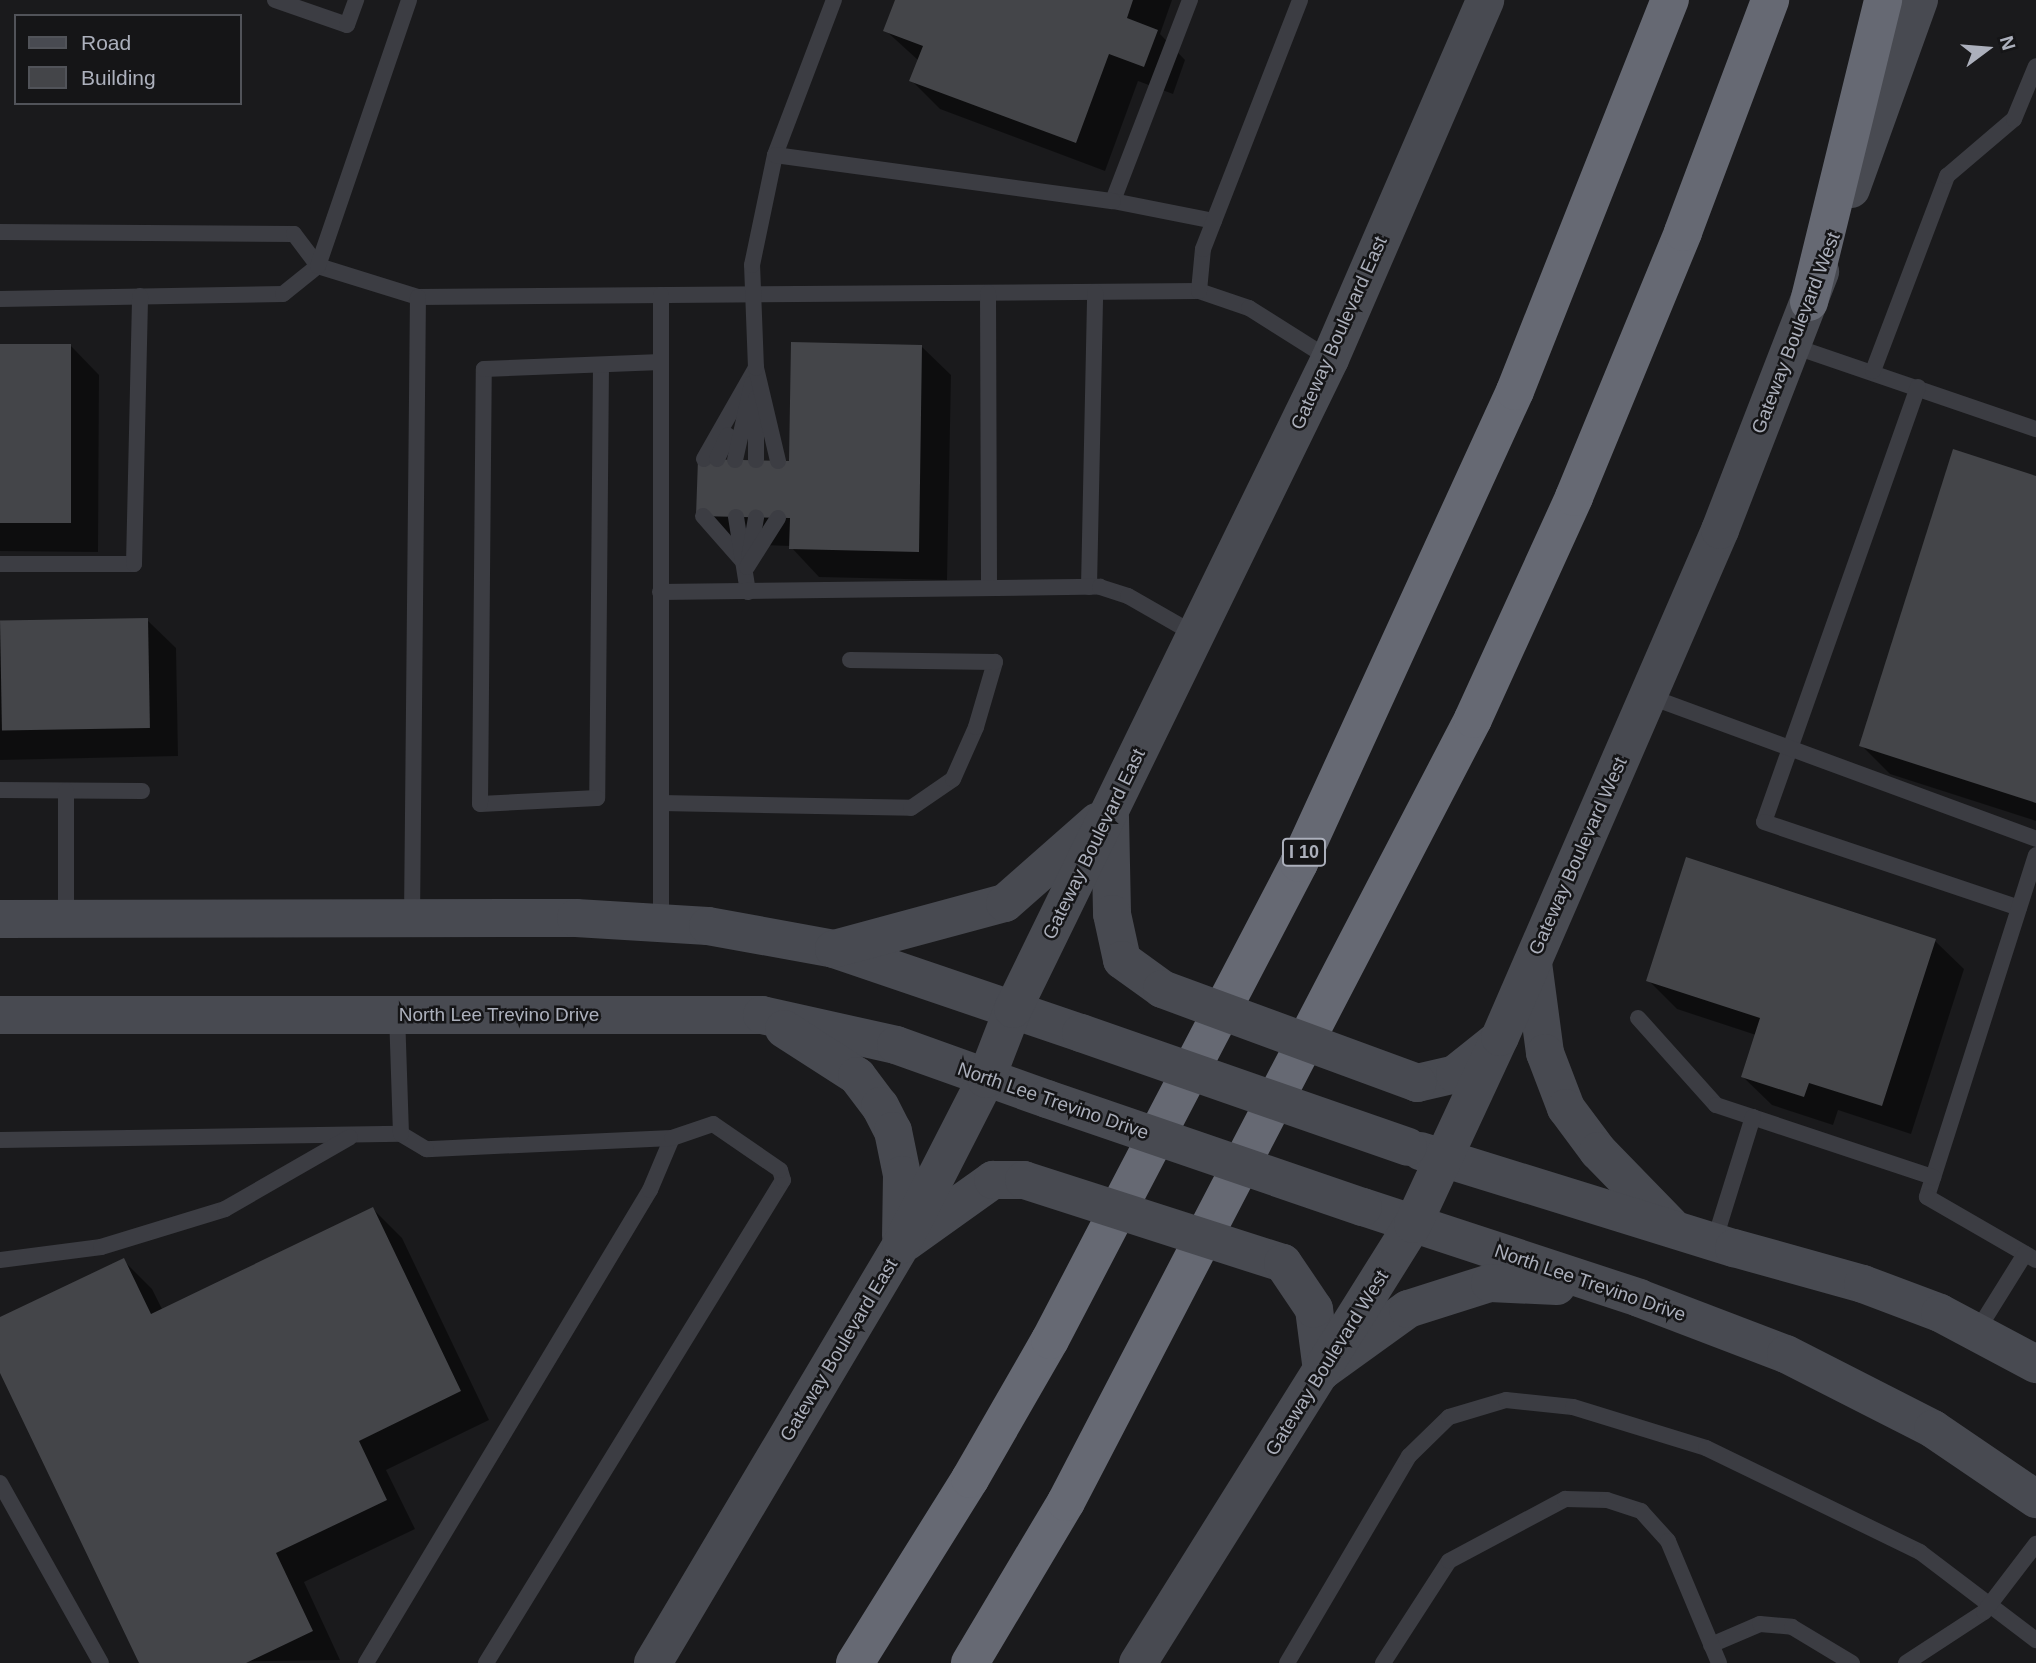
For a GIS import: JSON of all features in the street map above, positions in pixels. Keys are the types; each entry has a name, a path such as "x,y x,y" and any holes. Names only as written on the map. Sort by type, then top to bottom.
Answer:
{"highway":[{"name":"I 10","path":"855,1663 970,1479 1050,1339 1299,863 1510,403 1670,0"},
{"path":"970,1663 1066,1502 1473,719 1574,497 1678,244 1770,0"},
{"path":"1810,302 1883,0"}],"main road":[{"name":"Gateway Boulevard East","path":"653,1663 901,1245 986,1079 1013,1009 1330,359 1485,0"},
{"name":"Gateway Boulevard West","path":"1138,1663 1413,1224 1500,1037 1648,696 1793,346 1919,0"},
{"path":"834,949 1005,903 1110,812"},
{"path":"1110,812 1112,914 1122,960 1162,989 1417,1083 1455,1074 1500,1037"},
{"path":"0,919 576,918 661,923 768,935 834,949 1443,1159 1714,1242 1863,1284 1977,1331 2036,1364"},
{"path":"1532,961 1545,1053 1566,1108 1598,1151 1672,1227"},
{"name":"North Lee Trevino Drive","path":"0,1015 762,1015 896,1045 986,1079 1639,1298 1786,1354 1866,1392 1933,1429 2036,1499"},
{"path":"762,1015 857,1076 880,1106 892,1130 902,1175 901,1245"},
{"path":"901,1245 993,1180 1024,1180 1283,1264 1314,1309 1322,1371 1408,1309 1490,1283 1528,1282 1639,1298"}],"lane":[{"path":"275,0 347,25 356,0"},
{"path":"0,299 282,293 318,266 409,0"},
{"path":"755,460 755,294 752,265 775,155 834,0"},
{"path":"1113,201 1190,0"},
{"path":"1199,291 1203,249 1300,0"},
{"path":"1873,371 1947,176 2014,119 2036,66"},
{"path":"775,155 1113,201 1214,221"},
{"path":"0,232 294,234 318,266 418,297 1199,291 1250,308 1330,359"},
{"path":"1089,587 1095,292"},
{"path":"988,293 989,589"},
{"path":"661,295 661,923"},
{"path":"0,564 134,564 140,296"},
{"path":"412,918 418,297"},
{"path":"1793,346 1873,371 2036,429"},
{"path":"601,365 597,798 480,804 484,369 661,362"},
{"path":"710,459 756,368"},
{"path":"735,460 756,368"},
{"path":"756,368 778,461"},
{"path":"1918,387 1763,822 2019,908"},
{"path":"711,517 747,567"},
{"path":"736,517 747,567 748,592"},
{"path":"747,567 756,518"},
{"path":"747,567 778,518"},
{"path":"660,592 1089,587 1128,596 1196,635"},
{"path":"661,803 911,808 953,779 976,727 995,662 850,660"},
{"path":"1648,696 2036,839"},
{"path":"0,790 142,791"},
{"path":"66,791 66,919"},
{"path":"1977,1331 2030,1257 1927,1197 2036,855"},
{"path":"397,1015 401,1134"},
{"path":"1638,1018 1716,1105 1933,1177"},
{"path":"1714,1242 1753,1118"},
{"path":"0,1140 401,1134 426,1149 672,1138 713,1124 780,1170 783,1180 486,1663"},
{"path":"0,1260 100,1247 225,1209 352,1135"},
{"path":"366,1663 650,1190 672,1138"},
{"path":"1287,1663 1409,1456 1449,1417 1506,1399 1573,1407 1706,1448 1920,1552 2036,1640"},
{"path":"0,1483 101,1663"},
{"path":"1382,1663 1449,1561 1564,1499 1607,1500 1641,1511 1668,1541 1718,1663"},
{"path":"1906,1663 1990,1605 2036,1544"},
{"path":"1711,1645 1760,1623 1792,1627 1852,1663"}],"building":[{"path":"895,0 1133,0 1127,18 1158,30 1144,67 1109,54 1076,143 909,81 923,46 883,31"},
{"path":"791,342 922,345 919,552 789,549 790,518 696,516 698,459 789,461"},
{"path":"0,344 71,344 71,523 0,523"},
{"path":"1953,449 2036,476 2036,803 1859,746"},
{"path":"148,618 150,728 2,731 0,621"},
{"path":"1686,857 1936,939 1882,1106 1809,1083 1804,1097 1741,1077 1760,1018 1646,981"},
{"path":"373,1207 461,1391 359,1441 387,1500 276,1553 313,1631 246,1663 139,1663 0,1373 0,1317 124,1258 151,1314"}]}
